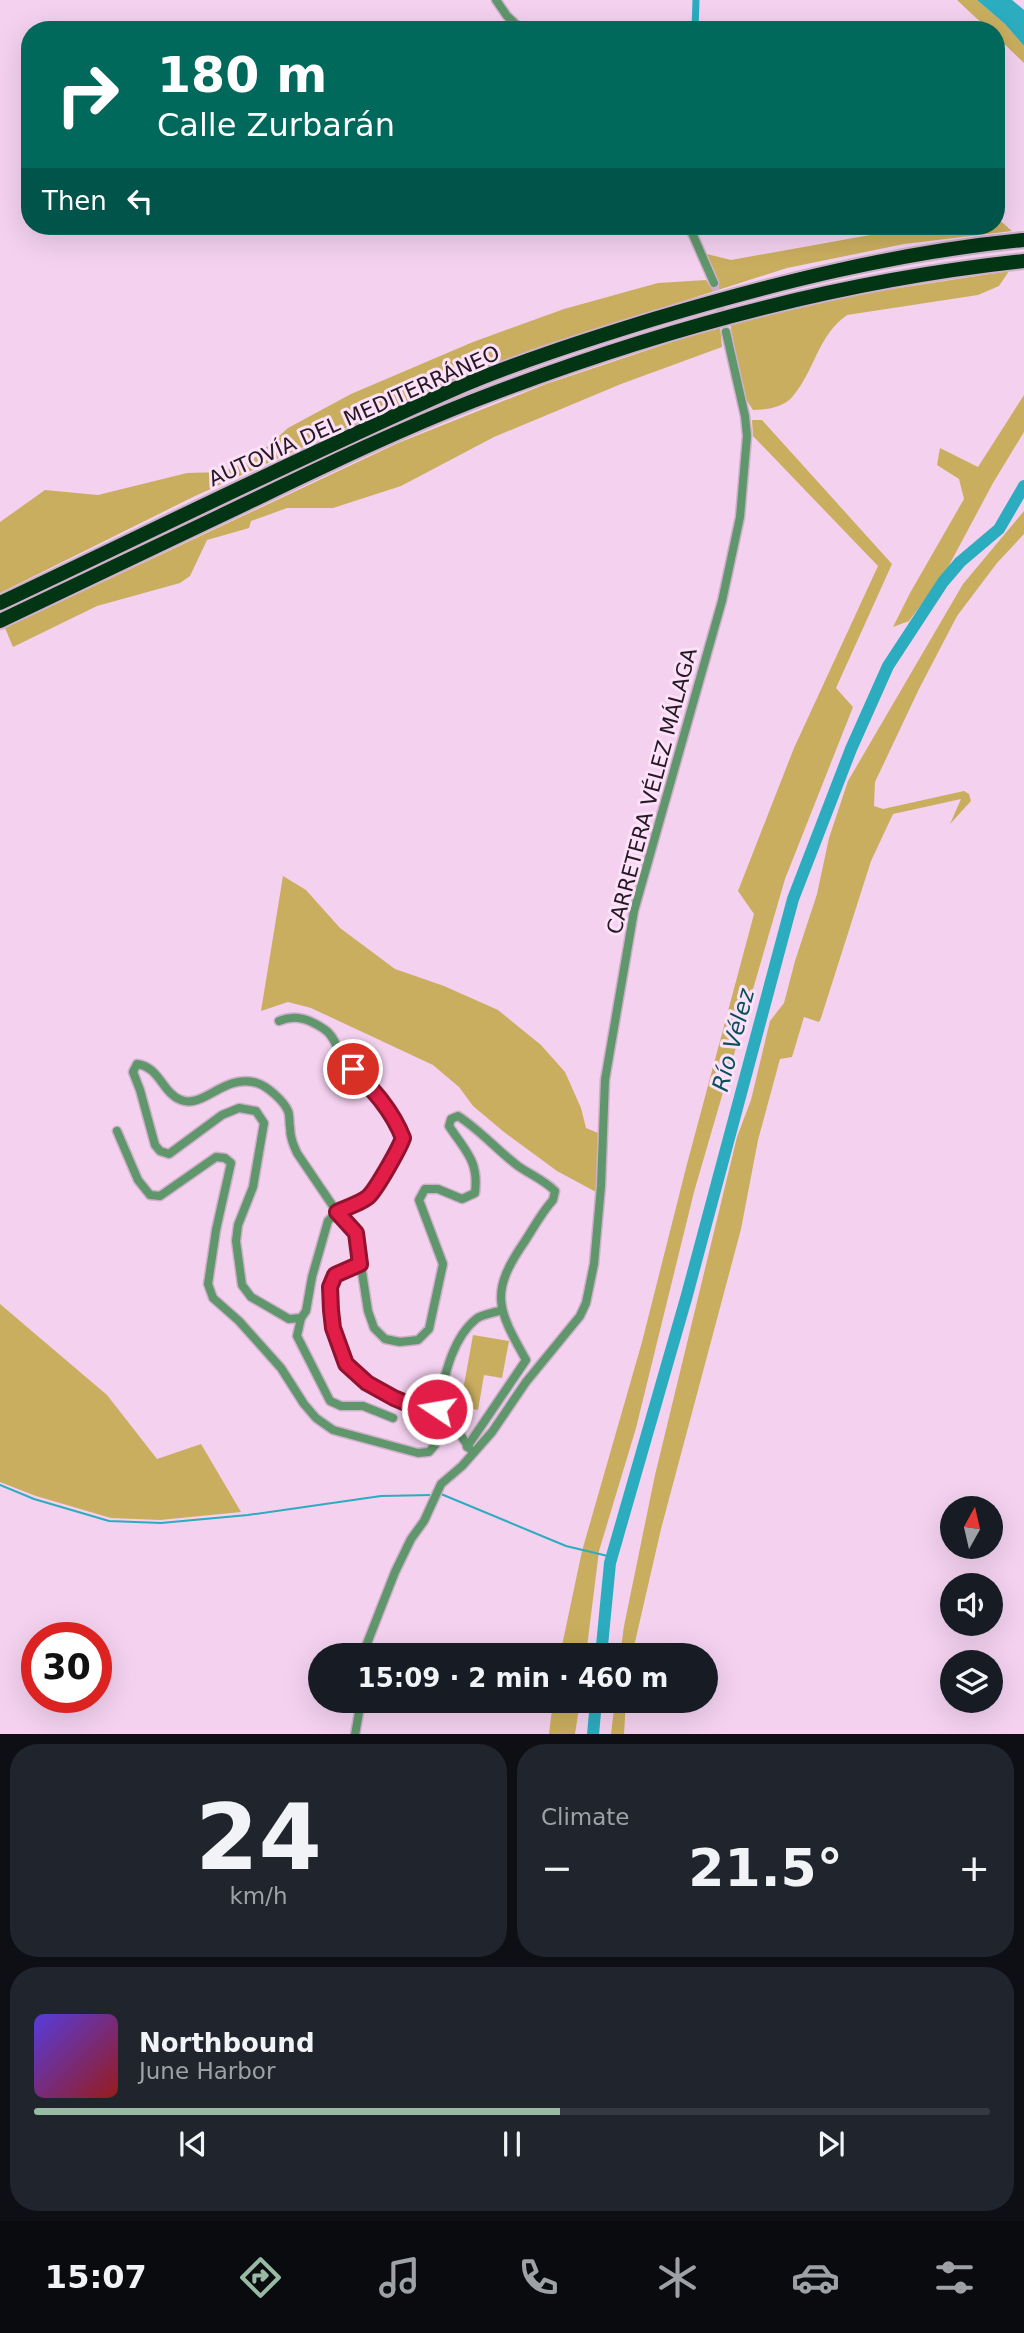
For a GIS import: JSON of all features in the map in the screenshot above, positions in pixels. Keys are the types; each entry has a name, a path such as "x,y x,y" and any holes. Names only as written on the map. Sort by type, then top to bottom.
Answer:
{"highway":[{"name":"AUTOVÍA DEL MEDITERRÁNEO","path":"0,603 454,390 584,341 736,295 800,279 918,254 1024,240"},
{"name":"AUTOVÍA DEL MEDITERRÁNEO","path":"0,621 337,460 470,402 585,359 703,323 803,297 867,284 1024,261"}],"street":[{"path":"496,0 512,21"},
{"path":"693,235 714,283"},
{"name":"CARRETERA VÉLEZ MÁLAGA","path":"367,1643 395,1572 441,1484 492,1432 526,1382 580,1315 588,1296 594,1264 601,1185 606,1080 634,911 722,601 740,517 747,436 726,332"},
{"path":"279,1021 298,1016 325,1029 353,1069 383,1100 403,1138 398,1152 370,1195 337,1212 328,1222 312,1277 306,1311 297,1336 330,1401 341,1406 363,1406 393,1418"},
{"path":"302,1318 289,1319 251,1297 242,1285 236,1241 238,1225 253,1187 264,1123 256,1111 239,1108 222,1115 169,1154 160,1151 155,1145 133,1072 137,1064 146,1065 174,1096 183,1101 193,1102 238,1080 259,1083 279,1099 289,1112 292,1143 337,1212 356,1233 368,1311 374,1328 385,1339 400,1342 418,1340 429,1329 443,1264 419,1200 425,1189 438,1189 462,1199 475,1193 475,1166 449,1126 452,1119 458,1116 518,1166 545,1181 555,1191 553,1200 502,1280 502,1310 507,1326 526,1360 467,1447"},
{"path":"117,1131 138,1180 150,1195 160,1196 216,1157 225,1158 231,1163 216,1230 208,1284 213,1298 239,1321 281,1368 304,1404 332,1430 418,1453 429,1452 435,1445 436,1431 406,1403 367,1383 346,1364 338,1344 333,1328 330,1287 335,1275 360,1264"},
{"path":"437,1409 444,1381 463,1334 478,1318 502,1310"},
{"path":"406,1403 418,1402 437,1409 453,1423 473,1454"},
{"path":"355,1734 359,1713"}],"shaded area":[{"path":"957,0 977,0 1002,21 979,21"},
{"path":"1005,24 1024,46 1024,63 1005,45"},
{"path":"870,235 979,235 904,244 787,268 584,333 467,376 370,417 195,496 0,593 0,522 45,490 98,495 187,473 222,472 252,460 288,428 351,394 473,342 564,309 658,283 706,280 709,284 718,282 707,254 731,260"},
{"path":"1009,271 999,286 978,295 847,315 829,332 807,375 790,400 775,407 753,410 743,395 730,323 860,294"},
{"path":"720,326 722,347 621,384 494,437 401,486 333,508 287,508 251,521 249,528 207,540 190,576 180,583 97,606 13,647 5,628 398,443 546,384"},
{"path":"1024,395 1024,432 946,571 909,621 893,627 964,499 959,479 937,465 940,448 978,467"},
{"path":"752,420 762,420 892,564 836,688 853,707 785,879 694,1192 636,1428 599,1551 588,1643 563,1643 582,1551 642,1342 754,914 738,891 794,748 878,566 753,436"},
{"path":"1024,511 1024,534 997,563 957,616 875,782 874,806 883,809 964,791 969,794 971,801 950,824 961,799 893,814 871,861 821,1018 819,1022 804,1017 792,1057 780,1059 758,1140 741,1229 661,1529 635,1643 622,1643 655,1475 737,1137 751,1100 770,1021 784,1003 817,894 829,838 848,781 963,584"},
{"path":"283,876 306,890 340,928 395,969 444,986 498,1010 541,1045 565,1072 581,1108 586,1128 598,1133 596,1192 557,1171 504,1132 473,1106 459,1087 433,1065 311,1008 288,1002 261,1011"},
{"path":"0,1304 107,1395 157,1459 201,1444 241,1512 160,1520 111,1518 36,1496 0,1482"},
{"path":"473,1335 509,1341 502,1378 484,1375 478,1410 460,1407"},
{"path":"552,1713 578,1713 575,1734 549,1734"},
{"path":"614,1713 625,1713 624,1734 611,1734"}],"water":[{"path":"977,0 1012,0 1024,10 1024,46 1005,21"}],"waterway":[{"path":"695,21 696,0"},
{"name":"Río Vélez","path":"602,1643 610,1563 687,1295 793,899 851,749 888,666 943,582 960,562 999,529 1024,486"},
{"path":"0,1485 34,1499 109,1521 161,1523 248,1515 381,1496 432,1495"},
{"path":"441,1494 566,1546 612,1557"},
{"name":"Río Vélez","path":"593,1734 595,1713"}],"tunnel":[{"path":"714,283 726,332"}],"route":[{"path":"353,1069 383,1100 403,1138 398,1152 370,1195 337,1212 356,1233 360,1264 335,1275 330,1287 333,1328 346,1364 367,1383 406,1403 418,1402 437,1409"}]}
